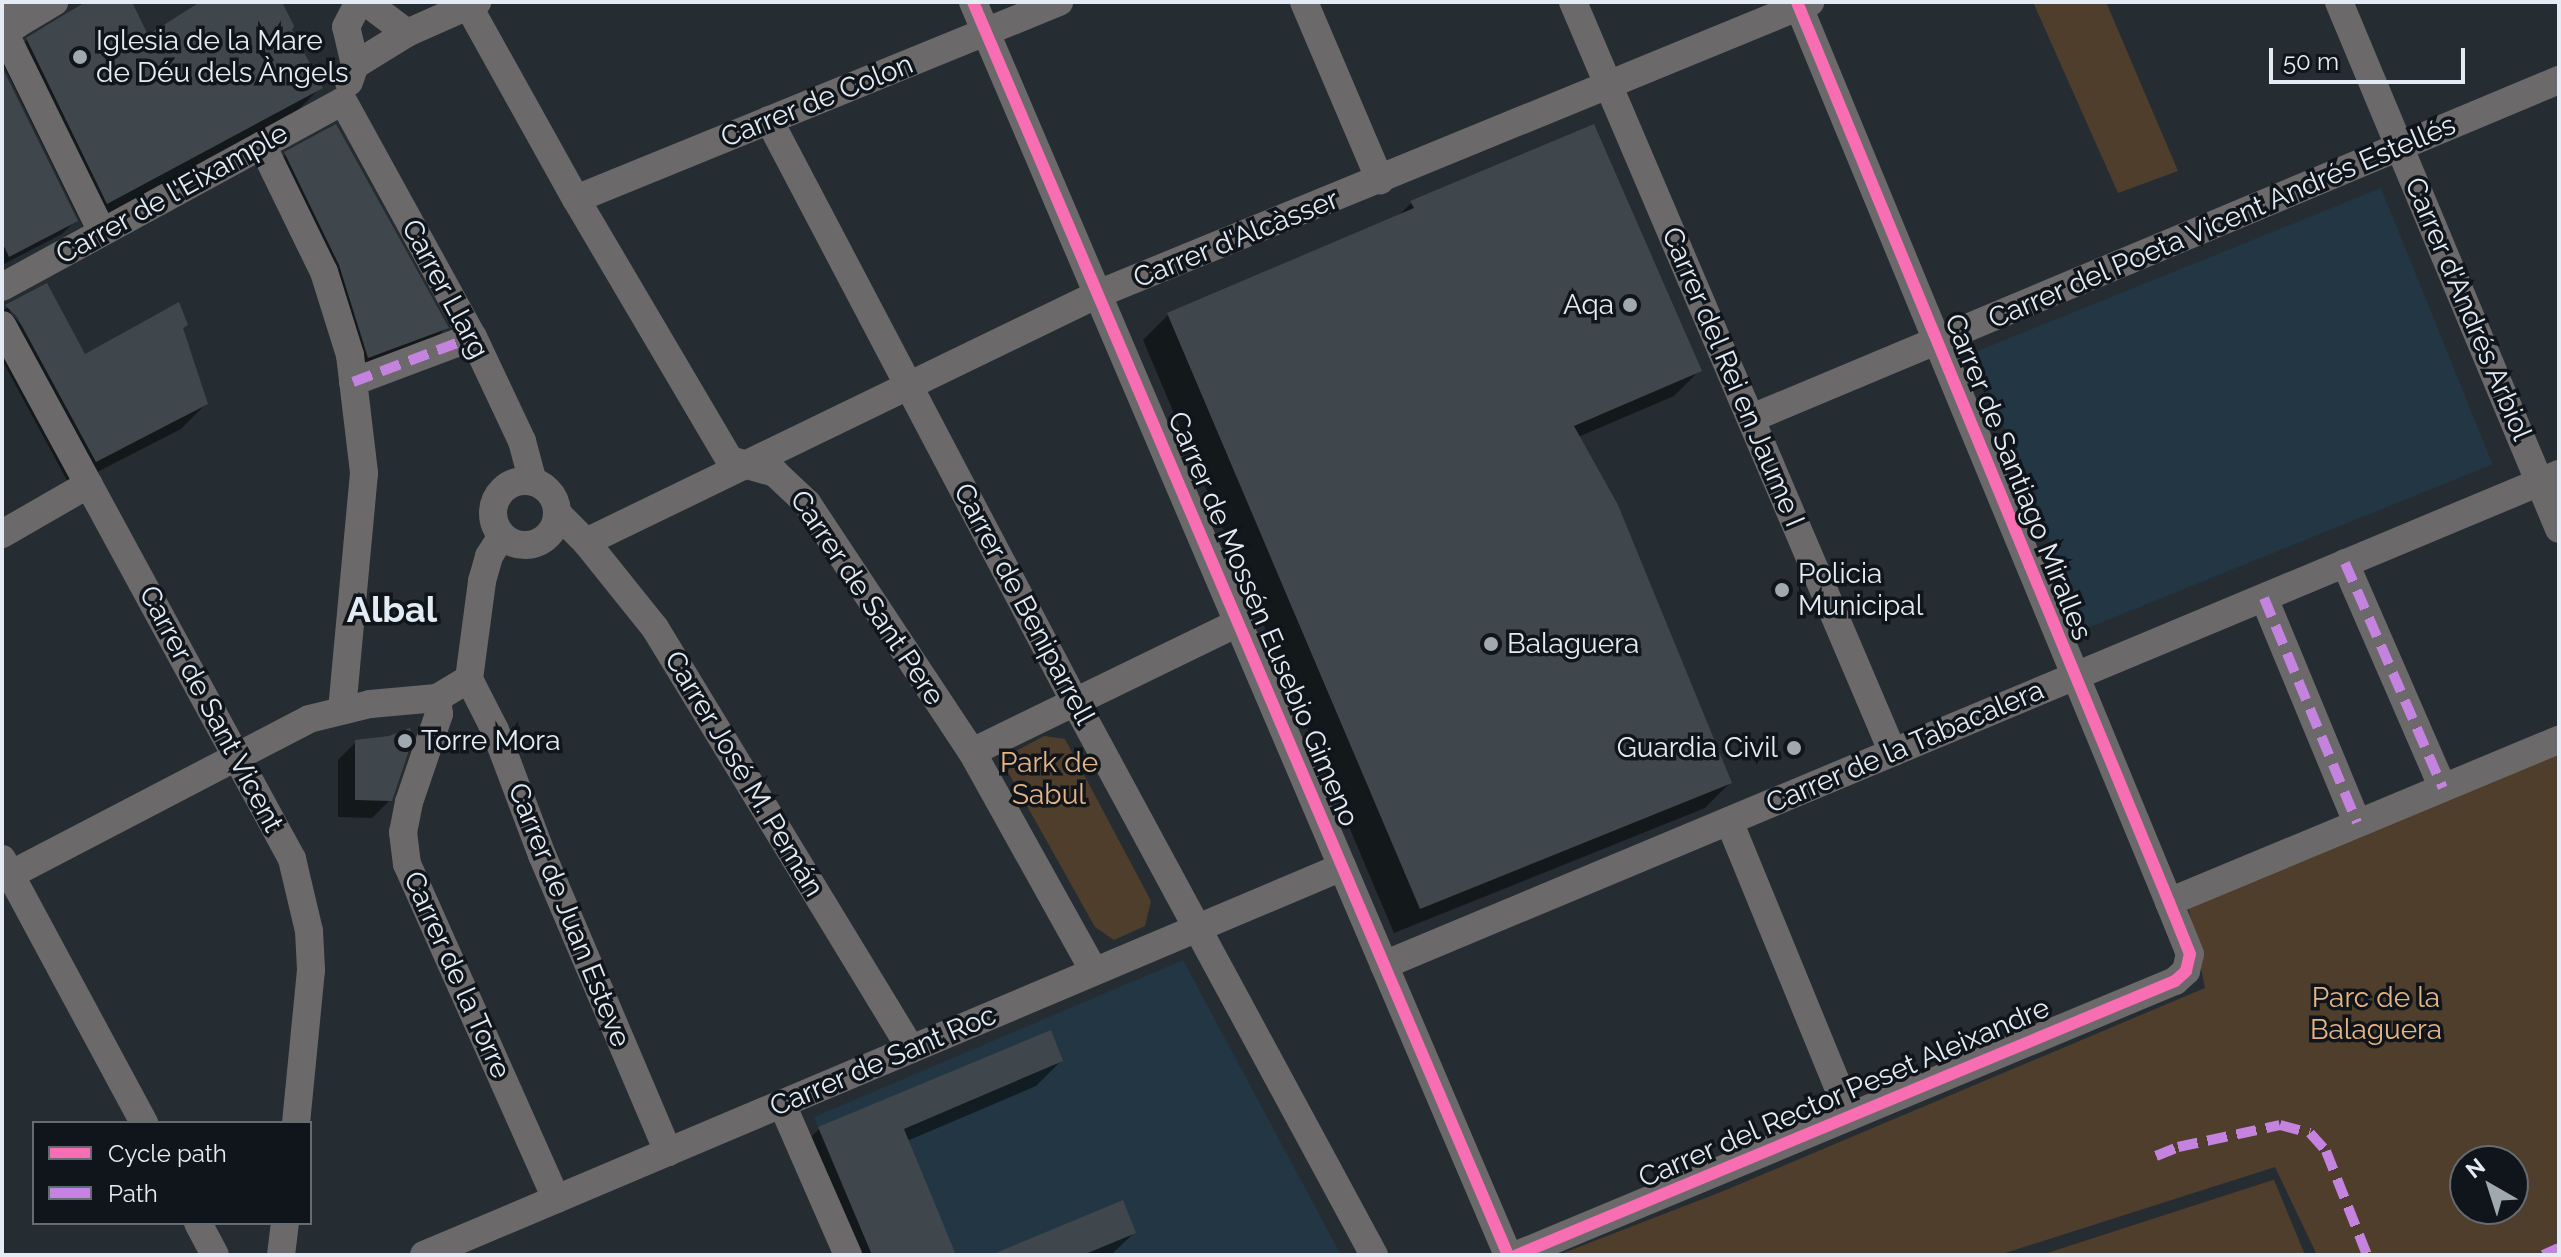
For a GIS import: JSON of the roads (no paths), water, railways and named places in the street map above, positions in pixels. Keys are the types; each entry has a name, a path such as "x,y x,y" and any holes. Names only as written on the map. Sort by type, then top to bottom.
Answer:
{"street":[{"path":"54,2 8,23 102,232"},
{"path":"343,101 355,65 346,27 359,2"},
{"path":"366,2 407,33"},
{"name":"Carrer de Mossén Eusebio Gimeno","path":"973,2 1508,1255"},
{"name":"Carrer de Colon","path":"576,199 1059,2"},
{"path":"1304,2 1380,180"},
{"name":"Carrer del Rei en Jaume I","path":"1573,2 1893,753"},
{"name":"Carrer d'Andrés Arbiol","path":"2339,2 2549,478 2559,529"},
{"path":"355,65 407,33 473,4"},
{"name":"Carrer de Sant Pere","path":"473,4 576,199 730,460 775,473 795,487 807,503 972,752 1094,971"},
{"name":"Carrer d'Alcàsser","path":"586,542 910,388 1098,294 1802,4"},
{"name":"Carrer de Santiago Miralles","path":"1802,4 1935,341 2190,954 2186,971"},
{"name":"Carrer del Poeta Vicent Andrés Estellés","path":"1752,418 2559,80"},
{"name":"Carrer de l'Eixample","path":"5,278 102,232 343,101"},
{"name":"Carrer Llarg","path":"343,101 473,337 522,441 533,482"},
{"name":"Carrer de Beniparrell","path":"769,120 1075,702 1374,1255"},
{"path":"262,145 324,272 350,355 364,473 342,708"},
{"name":"Carrer de Sant Vicent","path":"2,325 292,859 309,931 311,970 296,1121"},
{"path":"353,382 473,337"},
{"name":"Carrer de la Tabacalera","path":"1384,965 2549,478"},
{"path":"533,482 551,494 558,514 550,534 532,545 510,542 502,536 493,518 497,497 512,483 533,482"},
{"path":"2,534 89,484"},
{"name":"Carrer José M. Pemán","path":"558,514 586,542 655,628 911,1049"},
{"path":"143,1121 5,871 309,719 342,708 400,699 437,698 469,679 482,581 489,556 502,536"},
{"path":"2345,563 2443,788"},
{"path":"2264,598 2357,823"},
{"path":"972,752 1238,623"},
{"name":"Carrer de Juan Esteve","path":"469,679 495,730 542,855 668,1152"},
{"name":"Carrer de la Torre","path":"437,698 439,714 409,802 403,832 407,864 556,1199"},
{"path":"2169,902 2559,740"},
{"path":"1729,821 1850,1116"},
{"name":"Carrer de Sant Roc","path":"424,1255 1342,867"},
{"name":"Carrer del Rector Peset Aleixandre","path":"1517,1255 2175,981 2186,971"},
{"path":"782,1104 848,1255"},
{"path":"199,1225 215,1255"},
{"path":"281,1255 285,1225"}],"place":[{"name":"Iglesia de la Mare de Déu dels Àngels","path":"80,57"},
{"name":"Aqa","path":"1630,305"},
{"name":"Policia Municipal","path":"1782,590"},
{"name":"Balaguera","path":"1491,644"},
{"name":"Torre Mora","path":"405,741"},
{"name":"Guardia Civil","path":"1794,748"}],"district":[{"name":"Albal","path":"392,610"}],"park label":[{"name":"Park de Sabul","path":"1049,779"},
{"name":"Parc de la Balaguera","path":"2376,1014"}]}
